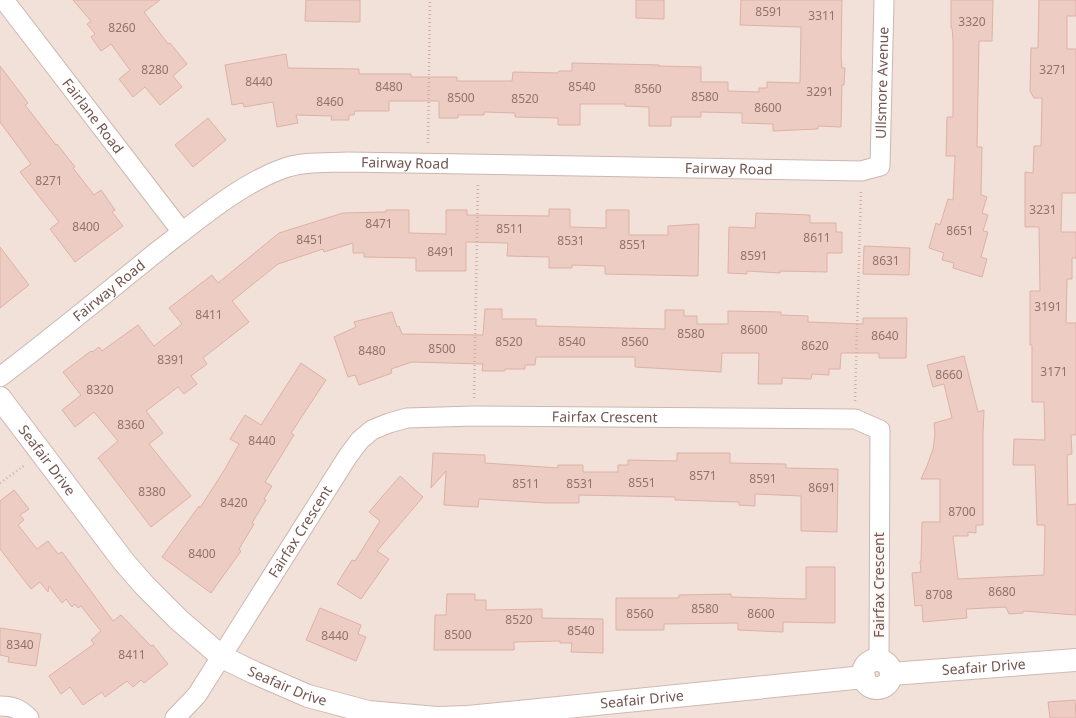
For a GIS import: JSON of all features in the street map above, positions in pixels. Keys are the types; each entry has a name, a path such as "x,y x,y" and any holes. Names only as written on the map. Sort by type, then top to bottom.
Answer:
{"street":[{"name":"Fairlane Road","path":"4,0 182,232"},
{"name":"Ullsmore Avenue","path":"880,166 884,0"},
{"name":"Fairway Road","path":"0,377 182,232 238,192 262,177 283,168 334,163 427,163 861,171 880,166"},
{"name":"Seafair Drive","path":"0,398 124,562 144,585 179,620 222,657 308,696 342,706 368,712 438,718 476,717 864,677 867,665 871,662 885,667 1076,660"},
{"name":"Fairfax Crescent","path":"175,718 197,695 332,480 360,440 372,430 407,418 474,416 855,419 880,430 885,667"},
{"path":"0,706 11,706 21,711 29,718"}],"path":[{"path":"427,163 430,0"},
{"path":"474,416 478,164"},
{"path":"855,419 861,171"},
{"path":"0,483 41,452"}],"shaded area":[{"path":"0,0 1076,0 1076,718 0,718"}],"building":[{"path":"73,0 160,0 144,12 168,44 170,43 187,64 173,76 182,87 160,105 145,87 133,97 119,79 130,70 111,44 101,51 91,37 95,34 87,24 91,21"},
{"path":"306,0 360,0 360,22 305,21"},
{"path":"636,0 664,0 664,19 636,18"},
{"path":"741,0 842,0 841,56 842,68 845,68 844,85 842,85 841,127 818,126 818,129 773,131 773,124 742,123 742,113 701,112 701,117 671,117 671,126 649,126 649,107 625,106 625,104 580,104 580,125 558,125 558,118 515,117 515,113 484,112 484,115 458,115 458,118 439,118 439,101 389,101 389,111 355,111 354,115 349,115 349,120 331,120 332,116 296,115 298,123 277,127 273,102 244,107 243,103 232,105 225,65 286,54 288,68 359,69 359,74 411,74 411,77 457,77 457,81 512,81 513,72 558,73 559,71 572,71 572,63 659,65 701,67 701,82 728,82 728,91 759,92 759,88 767,88 767,82 800,83 801,27 740,25"},
{"path":"951,0 993,0 992,41 979,41 977,147 982,147 981,195 987,197 982,213 988,215 983,231 988,232 981,257 987,259 982,277 953,268 954,263 942,260 944,253 929,248 936,223 940,225 948,199 953,200 955,156 946,156 947,117 953,117 953,40 951,28"},
{"path":"1039,0 1076,0 1076,16 1067,16 1067,49 1076,49 1076,193 1062,193 1061,232 1076,232 1076,258 1072,258 1072,279 1067,279 1066,323 1076,323 1076,435 1071,435 1072,454 1067,455 1068,505 1076,504 1076,615 1023,611 1023,613 1009,614 1006,607 966,609 967,618 923,622 922,605 915,606 912,573 921,572 920,561 922,522 940,522 940,479 921,479 933,449 935,435 934,423 952,418 944,384 933,387 927,365 964,356 978,412 984,410 983,525 976,525 976,533 968,532 968,536 953,536 958,579 1044,575 1045,525 1037,525 1035,465 1013,465 1014,439 1045,440 1044,402 1032,402 1032,345 1030,345 1030,291 1040,291 1039,227 1025,227 1025,172 1033,173 1034,146 1041,146 1042,98 1034,98 1030,91 1031,48 1038,48"},
{"path":"0,66 28,103 25,105 75,167 73,168 94,195 101,190 115,210 112,212 123,226 75,262 50,229 59,222 20,172 31,164 0,122"},
{"path":"208,118 226,140 193,167 175,145"},
{"path":"549,209 570,209 570,227 606,228 606,210 629,210 629,235 668,235 668,226 699,224 698,276 605,274 605,266 572,265 572,268 549,268 549,257 507,256 508,243 466,242 466,271 416,271 416,258 364,257 364,253 353,253 353,243 324,252 323,249 278,264 232,301 249,322 203,358 207,364 191,376 197,384 184,394 178,387 146,411 163,433 149,444 191,496 151,527 98,458 118,441 94,412 75,427 62,410 81,395 63,372 91,351 92,352 99,347 102,351 138,325 154,346 182,324 169,308 212,275 218,283 279,233 343,213 409,210 409,233 446,234 446,210 467,210 467,215 549,216"},
{"path":"756,213 810,215 810,223 836,223 836,232 842,232 842,253 827,253 827,272 780,271 780,273 747,271 747,274 728,273 729,227 755,228"},
{"path":"864,246 910,248 909,275 863,274"},
{"path":"0,247 29,285 0,308"},
{"path":"485,309 502,309 502,319 536,319 536,326 665,329 665,310 684,310 684,316 697,316 697,324 728,324 728,311 781,312 781,315 808,316 808,322 863,324 863,318 907,318 906,358 879,358 879,353 841,353 840,369 829,369 829,375 812,374 811,379 782,378 782,384 758,384 759,353 722,353 721,372 635,367 635,357 536,357 535,365 525,365 525,369 505,369 505,371 482,371 483,364 412,362 391,369 392,373 359,385 355,375 348,377 334,337 356,327 354,322 392,312 397,327 399,326 402,334 483,335"},
{"path":"301,363 326,380 291,433 294,435 265,482 272,486 264,499 266,500 252,523 254,524 239,549 241,551 211,593 162,557 199,506 200,508 225,469 239,444 230,439 245,415 261,425"},
{"path":"433,453 485,455 485,463 558,468 558,465 583,465 583,472 618,472 618,465 628,465 628,460 677,461 677,453 730,453 730,463 786,464 786,468 838,469 837,532 801,531 801,496 755,494 755,506 739,505 739,502 675,500 675,497 579,495 579,503 547,503 479,499 478,507 444,505 446,471 431,488"},
{"path":"400,476 423,497 377,551 389,559 361,599 337,584 352,560 355,561 380,521 369,512"},
{"path":"14,490 29,509 20,515 24,520 18,525 37,549 48,541 58,554 62,552 113,621 121,615 151,646 153,645 168,664 144,683 141,680 133,687 127,681 105,697 102,692 83,705 70,687 61,694 49,676 94,644 91,640 101,631 81,606 78,608 75,604 72,607 66,599 62,603 49,586 48,592 40,582 31,589 0,549 0,501"},
{"path":"806,567 835,567 835,623 783,622 783,632 738,630 738,623 664,624 664,630 616,630 616,598 679,598 679,595 731,594 731,597 806,599"},
{"path":"447,594 475,594 475,600 486,600 486,610 542,609 542,618 603,619 603,653 571,652 572,643 560,643 560,641 514,642 514,650 434,650 435,615 446,615"},
{"path":"320,608 361,625 358,634 366,637 356,661 306,640"},
{"path":"0,628 41,634 36,666 8,662 9,657 0,655"},
{"path":"1075,700 1076,718 1050,718 1048,702"}]}
